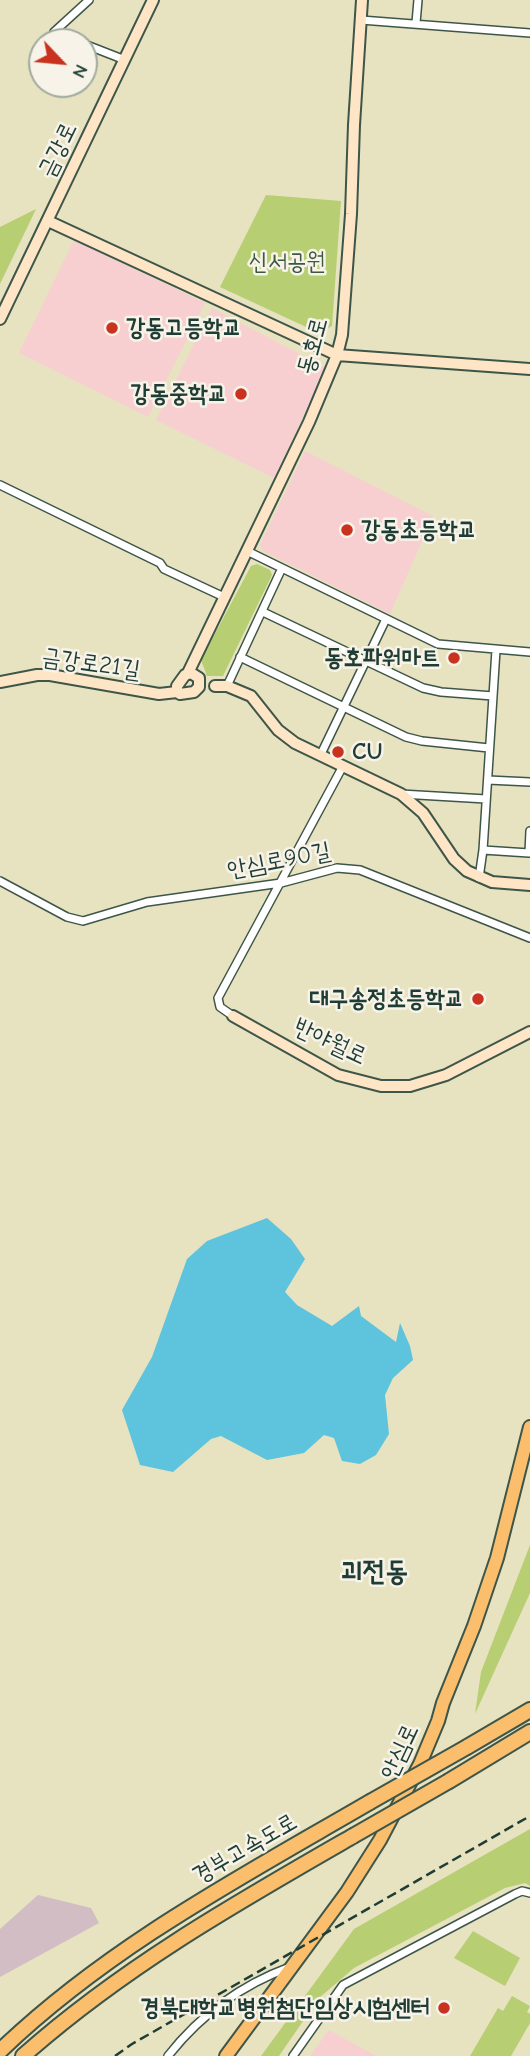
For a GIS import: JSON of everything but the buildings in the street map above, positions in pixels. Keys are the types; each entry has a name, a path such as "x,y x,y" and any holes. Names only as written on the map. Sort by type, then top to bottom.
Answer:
{"highway":[{"name":"경부고속도로","path":"0,2051 71,1989 204,1898 530,1710"},
{"name":"경부고속도로","path":"23,2056 84,2005 211,1918 530,1732"}],"main road":[{"name":"안심로","path":"226,2056 347,1892 380,1840 425,1751 474,1626 493,1569 530,1427"}],"street":[{"path":"58,28 89,0"},
{"name":"금강로","path":"0,319 153,0"},
{"name":"동호로","path":"177,692 177,686 188,673 309,422 337,355 342,335 351,214 362,0"},
{"path":"416,23 418,0"},
{"path":"361,20 530,33"},
{"path":"98,49 125,60"},
{"path":"48,221 337,355 530,369"},
{"path":"0,485 224,597"},
{"path":"247,551 438,644 530,652"},
{"path":"282,568 227,685 251,696 285,737 401,794 423,813 454,859 467,871 492,882 530,885"},
{"path":"262,611 423,688 493,696"},
{"path":"320,755 386,619"},
{"path":"479,877 496,650"},
{"path":"240,657 406,737 489,748"},
{"path":"188,673 194,674 198,686"},
{"name":"금강로21길","path":"0,682 50,675 159,694 184,694 198,686 209,690 215,686 227,685"},
{"path":"233,1016 220,1007 218,998 343,766"},
{"path":"488,780 530,782"},
{"path":"401,794 486,799"},
{"path":"483,850 529,853 530,831"},
{"name":"안심로90길","path":"0,881 67,917 83,921 147,902 281,883 337,868 360,870 530,938"},
{"name":"반야월로","path":"233,1016 338,1075 381,1086 410,1086 446,1075 530,1032"},
{"path":"293,2056 343,1985 515,1894 522,1891 530,1894"},
{"path":"168,2056 214,2007 268,1975 291,1967"}],"shaded area":[{"name":"강동고등학교","path":"74,240 205,303 148,417 19,353"},
{"name":"강동중학교","path":"212,308 326,368 274,478 156,420"},
{"name":"강동초등학교","path":"305,451 433,516 390,614 263,551 260,545"},
{"path":"38,1895 91,1908 99,1923 0,1977 0,1929"},
{"path":"329,2030 376,2056 310,2056"}],"green space":[{"name":"신서공원","path":"266,195 341,201 332,326 319,333 220,287"},
{"path":"36,209 0,284 0,227"},
{"path":"257,564 270,570 272,575 223,676 207,676 201,660 251,566"},
{"path":"530,1545 530,1593 475,1714 481,1672"},
{"path":"530,1829 530,1886 525,1883 505,1888 354,1968 319,1998 279,2056 261,2056 354,1929"},
{"path":"473,1931 520,1958 505,1986 454,1958"},
{"path":"512,1996 530,2006 527,2012 530,2014 530,2023 511,2056 470,2056 498,2008 503,2011"}],"water":[{"path":"267,1218 291,1239 305,1259 285,1292 297,1305 332,1326 359,1306 361,1316 396,1342 400,1323 413,1360 393,1378 385,1395 389,1434 376,1455 360,1464 342,1461 334,1438 324,1435 304,1453 267,1460 221,1436 211,1439 173,1472 140,1465 122,1410 152,1357 187,1259 207,1241"}],"railway":[{"path":"115,2056 530,1816"}],"place":[{"name":"강동고등학교","path":"112,328"},
{"name":"강동중학교","path":"241,394"},
{"name":"강동초등학교","path":"347,530"},
{"name":"동호파워마트","path":"454,658"},
{"name":"CU","path":"338,752"},
{"name":"대구송정초등학교","path":"478,999"},
{"name":"경북대학교병원첨단임상시험센터","path":"444,2008"}],"district":[{"name":"괴전동","path":"374,1572"}]}
